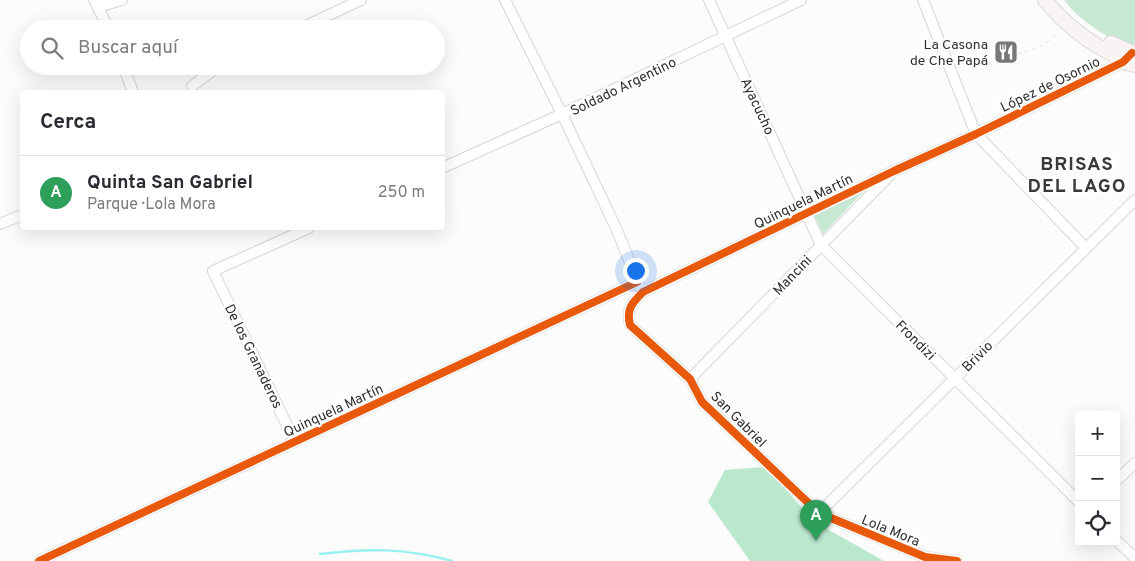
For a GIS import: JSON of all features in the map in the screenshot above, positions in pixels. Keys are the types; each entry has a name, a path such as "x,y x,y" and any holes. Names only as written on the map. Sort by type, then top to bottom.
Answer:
{"main road":[{"path":"1045,0 1071,28 1103,50 1120,58 1131,58"},
{"path":"1057,0 1071,16 1131,58"}],"street":[{"path":"95,2 105,5 122,0"},
{"path":"318,20 361,0"},
{"path":"505,0 616,228 637,282 643,292"},
{"name":"Ayacucho","path":"709,0 807,212"},
{"name":"Soldado Argentino","path":"445,167 562,114 801,0"},
{"path":"923,0 976,134 1086,248"},
{"path":"95,2 104,20"},
{"name":"López de Osornio","path":"976,134 1131,58"},
{"path":"126,75 132,90"},
{"path":"192,86 207,75"},
{"name":"Quinquela Martín","path":"643,292 807,212 976,134"},
{"name":"Mancini","path":"690,379 894,171"},
{"name":"Brivio","path":"818,513 1135,200"},
{"name":"Frondizi","path":"807,212 821,245 1078,501"},
{"path":"0,224 20,216"},
{"name":"De los Granaderos","path":"295,442 212,271 304,230"},
{"name":"Quinquela Martín","path":"39,561 637,282"},
{"name":"San Gabriel","path":"643,292 630,305 628,316 630,325 690,379 702,402 818,513"},
{"path":"1120,477 1135,462"},
{"name":"Lola Mora","path":"818,513 926,557 957,561"},
{"path":"1120,544 1135,558"}],"path":[{"path":"1066,0 1081,16 1109,35"},
{"path":"1017,54 1038,48 1058,34"}],"green space":[{"path":"1064,0 1135,0 1135,50 1087,23"},
{"path":"864,191 823,234 814,215"},
{"path":"765,467 815,522 884,561 750,561 708,502 725,470"}],"waterway":[{"path":"320,554 386,550 402,551 452,561"}],"cycle path":[{"path":"957,561 925,557 819,513 702,402 690,379 630,325 629,310 643,292 894,171 976,134 1123,62 1132,53"},
{"path":"39,561 637,282"}],"place":[{"name":"La Casona de Che Papá","path":"1006,52"},
{"name":"Quinta San Gabriel","path":"816,541"}],"district":[{"name":"BRISAS DEL LAGO","path":"1077,174"}]}
